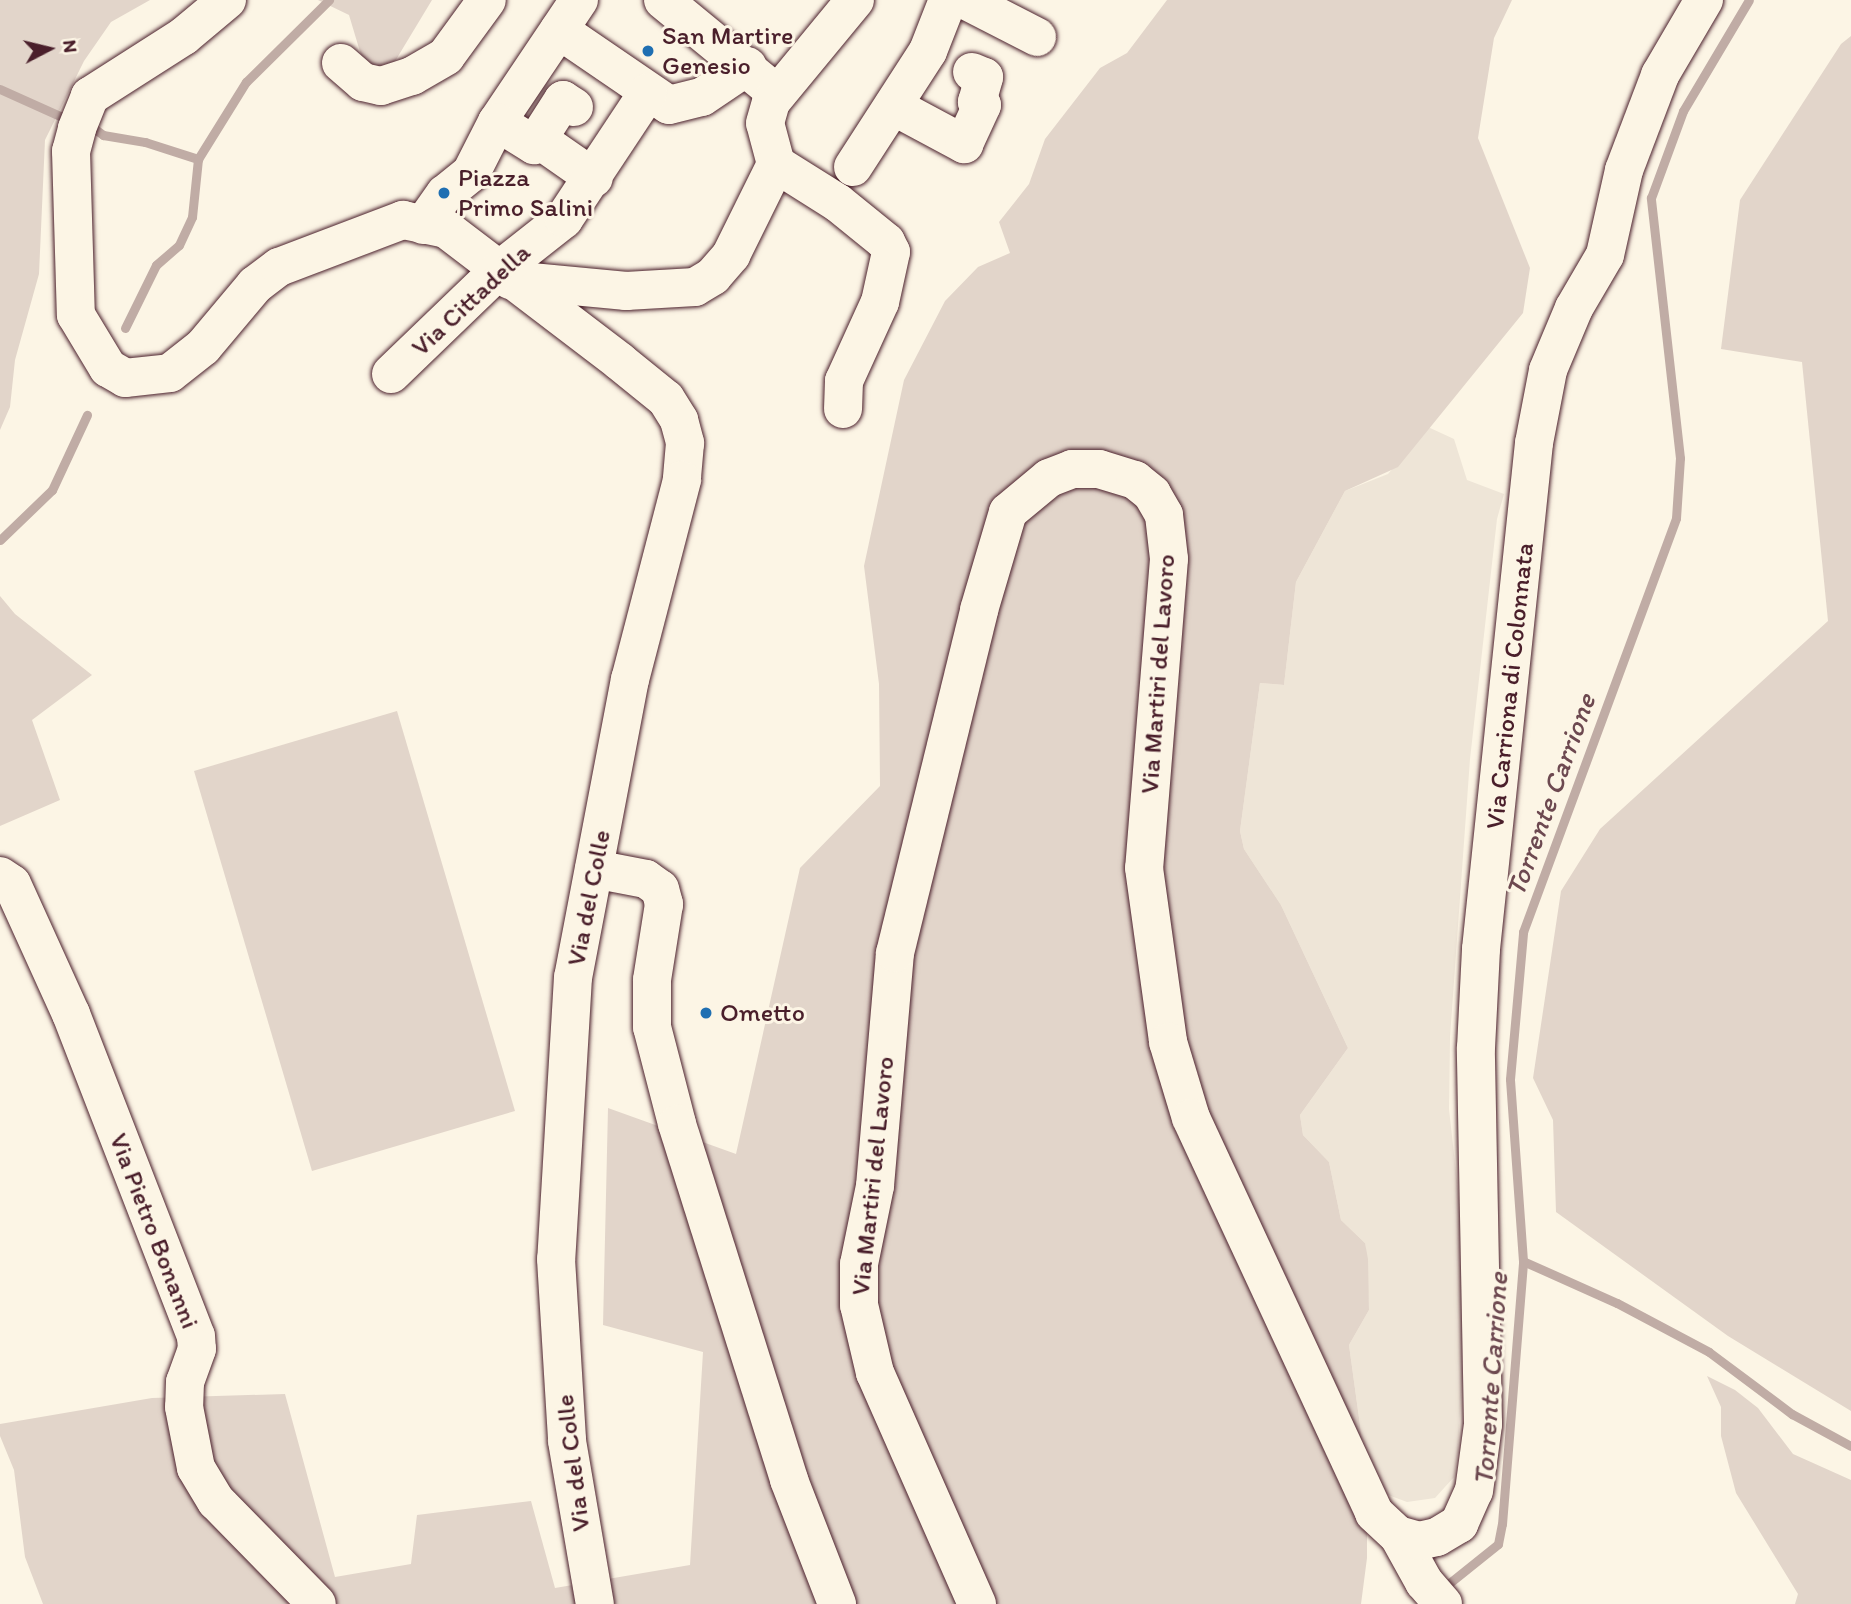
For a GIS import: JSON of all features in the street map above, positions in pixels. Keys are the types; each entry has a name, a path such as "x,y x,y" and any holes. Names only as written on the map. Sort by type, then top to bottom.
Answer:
{"street":[{"path":"227,0 184,36 90,96 71,151 76,315 108,369 125,378 170,373 202,347 256,285 279,267 403,220 424,225 445,194 471,173 497,122 569,15 658,99 702,97 748,66"},
{"path":"341,64 363,82 381,86 412,76 446,57 487,0"},
{"path":"504,275 626,291 695,287 713,276 731,255 776,164 765,123 778,92 855,0"},
{"path":"853,167 928,51 948,0"},
{"path":"965,0 1037,37"},
{"name":"Via Carriona di Colonnata","path":"1398,1535 1419,1541 1437,1537 1459,1524 1475,1491 1483,1424 1476,1048 1481,948 1534,443 1548,370 1574,308 1605,255 1624,170 1660,75 1704,0"},
{"path":"667,1 778,92"},
{"path":"893,106 964,144 982,105 977,102 984,77 972,72"},
{"name":"Via Cittadella","path":"391,374 564,219 658,99"},
{"path":"497,122 534,145 563,100 574,107"},
{"path":"538,139 594,178"},
{"path":"776,164 838,203 886,242 891,252 880,302 844,381 843,409"},
{"name":"Via del Colle","path":"424,225 446,229 666,399 679,420 685,443 682,480 630,679 573,977 556,1259 567,1441 595,1604"},
{"name":"Via Martiri del Lavoro","path":"977,1604 875,1373 859,1305 859,1264 875,1186 895,953 979,610 1007,512 1030,489 1072,469 1099,469 1135,480 1152,494 1164,515 1169,559 1144,869 1168,1042 1191,1118 1374,1513 1398,1535"},
{"path":"594,869 646,879 660,889 664,904 652,979 652,1027 677,1124 789,1480 837,1604"},
{"name":"Via Pietro Bonanni","path":"0,876 12,884 71,1014 196,1336 197,1349 185,1382 184,1407 196,1468 216,1501 317,1604"},
{"path":"1398,1535 1433,1593"}],"shaded area":[{"path":"0,0 150,0 111,22 84,61 45,140 39,274 15,360 10,407 0,430"},
{"path":"318,0 432,0 394,63 373,67 361,55 349,15"},
{"path":"1167,0 1512,0 1494,38 1478,138 1530,268 1523,313 1398,467 1345,491 1296,582 1284,685 1260,683 1240,831 1244,849 1281,905 1348,1048 1300,1115 1303,1135 1329,1162 1341,1220 1365,1243 1368,1259 1369,1310 1349,1345 1367,1476 1367,1558 1361,1604 43,1604 25,1557 14,1470 0,1436 0,1424 152,1398 285,1394 335,1577 411,1564 417,1515 531,1501 555,1588 690,1565 703,1352 603,1325 608,1108 736,1154 800,868 880,786 879,684 864,566 904,380 945,301 978,267 1010,253 999,222 1029,184 1045,139 1100,68 1127,53"},
{"path":"1851,36 1851,1411 1728,1336 1556,1212 1553,1120 1533,1078 1561,891 1600,829 1828,621 1802,362 1721,349 1740,200 1841,44"},
{"path":"1428,427 1454,439 1467,480 1504,494 1497,519 1470,759 1450,1037 1449,1109 1462,1226 1465,1317 1458,1451 1454,1477 1435,1498 1407,1502 1383,1493 1367,1476 1349,1345 1369,1310 1365,1243 1341,1220 1329,1162 1303,1135 1300,1115 1348,1048 1281,905 1244,849 1240,831 1260,683 1284,685 1296,582 1345,491 1388,474"},
{"path":"0,596 15,614 92,675 32,720 60,800 0,826"},
{"path":"397,711 515,1111 312,1171 194,771"},
{"path":"1707,1376 1735,1390 1758,1408 1793,1454 1851,1480 1851,1604 1795,1604 1798,1594 1736,1493 1721,1436 1721,1407"}],"waterway":[{"path":"125,328 156,265 179,245 192,217 198,159 246,82 329,0"},
{"name":"Torrente Carrione","path":"1442,1589 1498,1544 1502,1524 1523,1261 1510,1079 1523,932 1676,518 1680,458 1651,198 1683,111 1749,0"},
{"path":"0,89 60,116 73,117"},
{"path":"88,124 103,135 145,142 198,159"},
{"path":"0,540 52,490 87,415"},
{"path":"1523,1261 1617,1303 1709,1352 1792,1414 1851,1446"}],"place":[{"name":"San Martire Genesio","path":"648,51"},
{"name":"Piazza Primo Salini","path":"444,193"},
{"name":"Ometto","path":"706,1013"}]}
